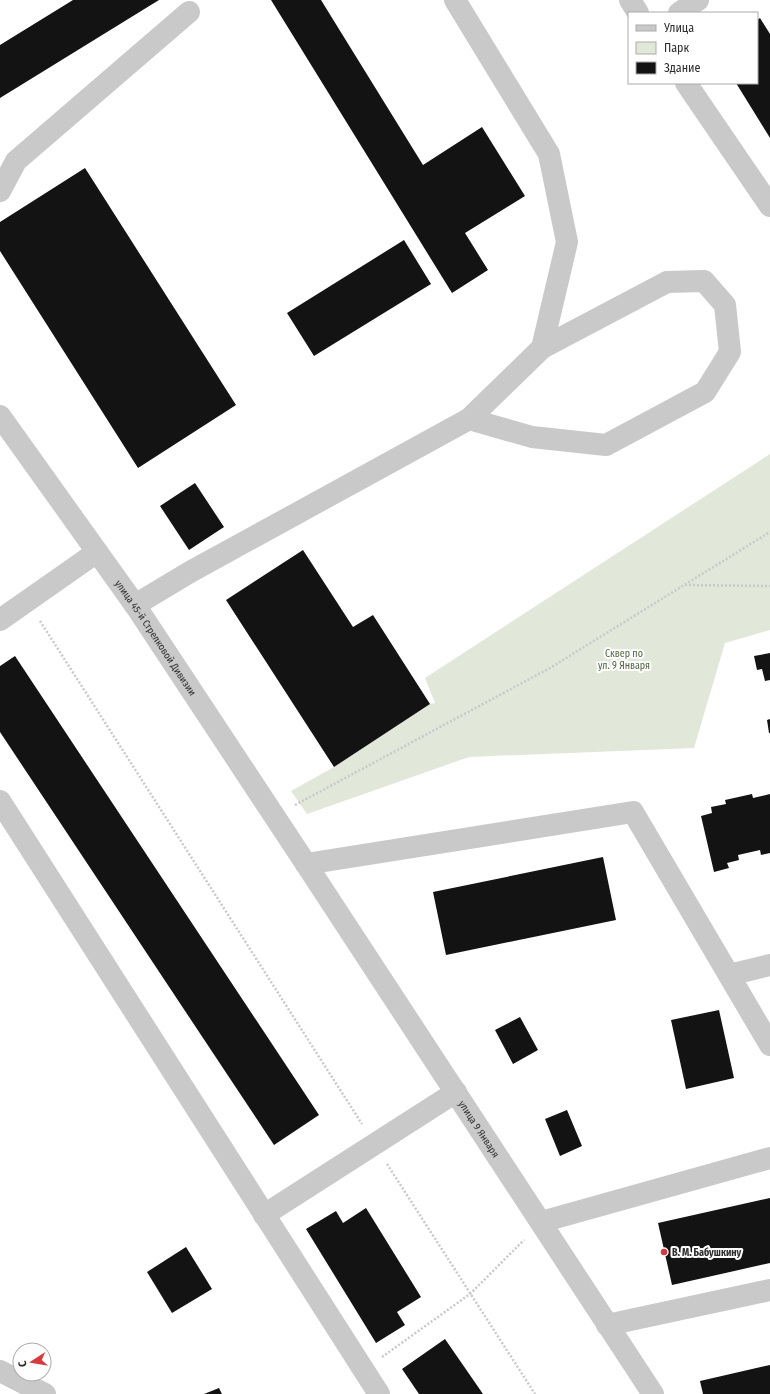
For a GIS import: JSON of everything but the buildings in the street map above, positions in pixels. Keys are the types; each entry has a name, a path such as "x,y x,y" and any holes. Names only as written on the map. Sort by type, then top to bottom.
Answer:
{"street":[{"path":"455,0 549,154 567,242 542,348"},
{"path":"630,0 637,12"},
{"path":"680,12 698,0"},
{"path":"0,191 16,161 189,12"},
{"path":"687,84 770,206"},
{"path":"135,605 190,572 469,419 542,348 666,282 704,281 725,305 730,352 704,392 606,445 532,437 469,419"},
{"name":"улица 45-й Стрелковой Дивизии","path":"0,416 135,605 306,864"},
{"path":"0,620 97,552"},
{"path":"0,801 379,1394"},
{"path":"306,864 633,812 770,1045"},
{"name":"улица 9 Января","path":"306,864 542,1222 652,1394"},
{"path":"729,975 770,965"},
{"path":"264,1214 456,1092"},
{"path":"542,1222 770,1158"},
{"path":"607,1325 770,1290"},
{"path":"0,1371 45,1394"}],"path":[{"path":"274,816 550,668 770,532"},
{"path":"684,585 770,586"},
{"path":"27,601 535,1394"},
{"path":"364,1370 470,1294 542,1222"}],"green space":[{"name":"Сквер по ул. 9 Января","path":"770,454 770,630 725,643 694,748 469,757 307,814 291,791 334,767 430,704 435,703 425,678"}],"place":[{"name":"В. М. Бабушкину","path":"664,1252"}]}
